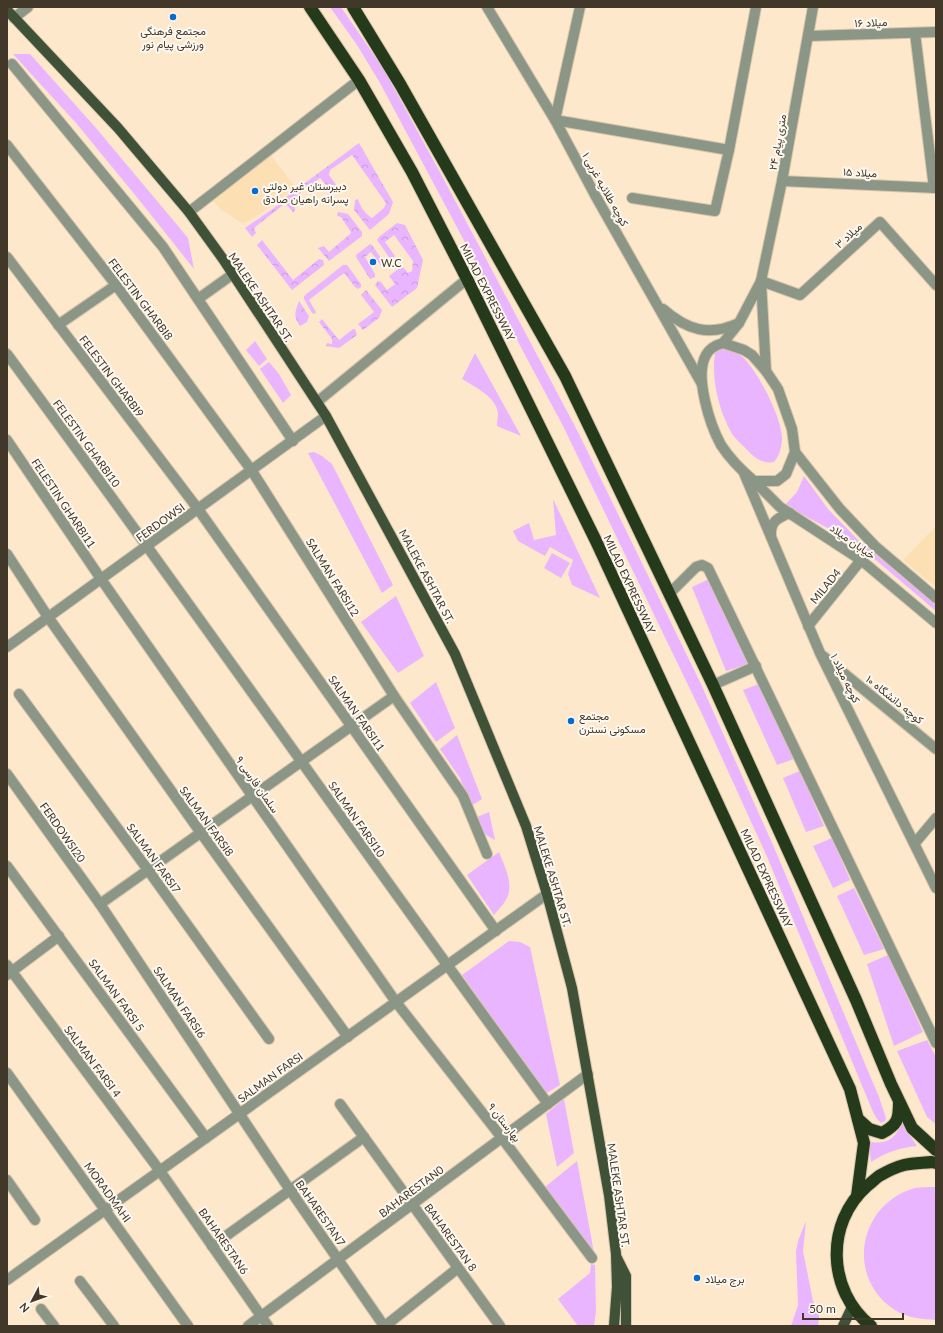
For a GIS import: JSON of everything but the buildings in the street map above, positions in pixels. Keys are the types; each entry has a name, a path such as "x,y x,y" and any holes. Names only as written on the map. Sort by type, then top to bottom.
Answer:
{"highway":[{"name":"MILAD EXPRESSWAY","path":"310,7 359,80 412,172 467,279 610,570 850,1089 864,1143 857,1196"},
{"path":"353,7 400,84 565,376 713,685 856,1000 898,1100 912,1128 936,1150"},
{"path":"858,1119 869,1129 882,1133 893,1127 899,1116 898,1100"},
{"path":"871,1326 852,1307 840,1280 836,1250 842,1221 857,1196 878,1177 904,1165 932,1162 936,1163"}],"main road":[{"name":"MALEKE ASHTAR ST.","path":"7,10 11,21 118,128 189,212 233,274 326,416 455,654 521,814 547,894 572,988 609,1195 616,1254"},
{"path":"614,1326 617,1287 616,1254"},
{"path":"616,1254 626,1276 626,1326"},
{"path":"843,1326 852,1307"}],"street":[{"path":"11,21 28,7"},
{"name":"کوچه طلائیه غربی ۱","path":"487,7 555,120 595,195 702,384"},
{"path":"580,7 555,120 729,150"},
{"path":"632,198 715,211 729,150 756,7"},
{"name":"۲۴ متری پیام","path":"761,281 782,181 813,7"},
{"name":"میلاد ۱۶","path":"808,36 936,32"},
{"path":"915,33 935,188"},
{"path":"12,64 163,247 293,441"},
{"path":"189,212 359,80"},
{"name":"FELESTIN GHARBI8","path":"7,145 116,285 252,470"},
{"name":"میلاد ۱۵","path":"782,181 935,188"},
{"name":"میلاد ۳","path":"761,281 800,295 880,222 936,285"},
{"name":"FELESTIN GHARBI9","path":"7,257 198,509"},
{"path":"198,299 233,274"},
{"path":"317,402 467,279"},
{"path":"723,343 739,323 761,281"},
{"path":"761,281 766,371"},
{"path":"58,325 116,285"},
{"path":"657,304 672,316 693,328 702,330 726,329 739,323"},
{"path":"744,473 734,463 721,444 710,422 704,399 702,365 706,356 716,345 723,343 744,350 752,355 766,371 778,389 786,408 792,429 795,452 786,474 777,481 754,481"},
{"name":"FELESTIN GHARBI10","path":"9,360 147,546"},
{"name":"FERDOWSI","path":"7,647 326,416"},
{"name":"FELESTIN GHARBI11","path":"7,440 101,579"},
{"name":"خیابان میلاد","path":"795,452 845,514 875,546 936,598"},
{"name":"SALMAN FARSI12","path":"252,470 394,696 463,796 487,854"},
{"name":"خیابان میلاد","path":"744,473 780,507 862,560 936,623"},
{"name":"کوچه میلاد ۱","path":"744,473 820,653 936,888"},
{"name":"SALMAN FARSI11","path":"198,509 496,931"},
{"path":"772,540 770,528 774,522 782,516 790,513"},
{"name":"SALMAN FARSI10","path":"147,546 447,966 548,1104"},
{"name":"SALMAN FARSI8","path":"7,554 48,617 200,833 348,1037"},
{"name":"MILAD4","path":"808,626 862,560"},
{"path":"669,594 696,566 702,565 708,568 936,1043"},
{"name":"سلمان فارسی ۹","path":"101,579 396,1002"},
{"name":"کوچه دانشگاه ۱۰","path":"820,653 936,749"},
{"path":"713,685 756,666"},
{"name":"SALMAN FARSI7","path":"19,694 269,1039"},
{"path":"100,904 394,696"},
{"name":"FERDOWSI20","path":"7,774 100,904"},
{"path":"915,843 936,818"},
{"path":"923,861 936,872"},
{"name":"SALMAN FARSI 5","path":"7,866 206,1138"},
{"name":"SALMAN FARSI","path":"7,1280 547,894"},
{"name":"SALMAN FARSI6","path":"100,904 240,1114"},
{"path":"9,970 59,936"},
{"name":"SALMAN FARSI 4","path":"9,970 160,1171"},
{"name":"بهارستان ۹","path":"396,1002 502,1138 592,1258"},
{"name":"MORADMAHI","path":"7,1073 188,1326"},
{"name":"BAHARESTAN0","path":"248,1326 588,1074"},
{"name":"BAHARESTAN 8","path":"340,1104 500,1326"},
{"name":"BAHARESTAN7","path":"240,1114 290,1190 384,1326"},
{"path":"212,1246 364,1137"},
{"name":"BAHARESTAN6","path":"160,1171 268,1326"},
{"path":"7,1180 35,1220"},
{"path":"384,1326 458,1268"},
{"path":"80,1281 114,1326"},
{"path":"41,1309 54,1326"}],"shaded area":[{"name":"دبیرستان غیر دولتی پسرانه راهیان صادق","path":"270,154 295,187 263,212 243,224 219,208 213,200 215,195"},
{"path":"936,526 936,587 903,560"}],"green space":[{"path":"330,7 341,7 384,70 577,430 700,682 773,845 879,1097 886,1118 885,1121 881,1123 873,1112 768,859 702,714 563,426 380,83 357,45"},
{"path":"13,54 30,54 96,128 188,238 194,269 76,123"},
{"path":"359,143 393,202 389,214 370,230 354,210 355,200 358,199 363,210 372,218 384,208 386,203 352,155 330,170 329,175 337,186 348,186 347,188 340,189 335,192 330,203 326,198 330,189 320,178 292,199 291,202 295,208 294,213 282,200"},
{"path":"281,203 283,205 254,228 256,233 252,237 245,228"},
{"path":"338,212 348,214 362,232 362,236 329,261 318,248 324,246 329,252 351,232 341,217 337,216"},
{"path":"397,223 405,225 423,260 417,288 392,307 375,285 378,281 381,282 387,290 395,284 389,276 402,266 408,273 412,271 413,261 394,235 385,242 395,256 391,260 377,240"},
{"path":"262,240 293,280 319,259 323,260 324,265 292,290 257,245"},
{"path":"370,244 385,266 382,267 371,252 365,257 375,274 375,277 370,279 356,255"},
{"path":"343,265 347,265 361,284 361,287 358,289 355,287 344,273 309,300 316,312 315,314 312,313 304,299 304,296"},
{"path":"366,290 382,310 379,318 363,330 358,324 374,312 361,295"},
{"path":"299,301 309,316 307,322 300,326 295,314"},
{"path":"322,319 339,340 353,329 355,329 357,335 339,348 326,346 327,343 332,344 332,339 319,322"},
{"path":"255,341 267,359 259,366 246,350"},
{"path":"724,348 738,353 745,359 760,380 772,405 781,428 782,437 782,444 778,456 774,462 762,461 753,456 732,434 727,425 717,395 714,374 715,353"},
{"path":"475,353 521,436 497,426 498,413 493,402 479,389 462,379"},
{"path":"269,362 279,374 291,395 283,403 260,369"},
{"path":"314,452 332,464 393,585 382,593 308,453"},
{"path":"804,476 828,509 861,543 936,605 936,611 864,550 844,537 785,505 797,492"},
{"path":"553,499 600,598 572,585 568,574 573,560 550,547 545,556 518,541 513,531 529,523 534,540 556,535"},
{"path":"552,553 570,563 561,578 544,568"},
{"path":"709,579 748,664 726,671 692,587"},
{"path":"396,596 424,656 398,673 361,622"},
{"path":"436,682 455,728 436,742 410,703"},
{"path":"759,684 794,759 777,765 743,690"},
{"path":"457,735 482,799 471,806 460,778 440,749"},
{"path":"800,771 824,826 806,832 783,778"},
{"path":"489,812 495,840 482,831 475,818"},
{"path":"832,838 850,880 833,888 813,846"},
{"path":"499,852 508,878 509,891 504,903 494,915 467,875"},
{"path":"854,888 884,949 864,955 837,896"},
{"path":"509,941 520,942 530,947 560,1085 545,1094 462,975"},
{"path":"888,955 923,1032 894,1046 867,964"},
{"path":"927,1040 936,1057 936,1124 927,1117 897,1051"},
{"path":"564,1099 574,1153 557,1167 546,1114"},
{"path":"902,1124 917,1146 893,1151 871,1162 869,1142 889,1140 896,1134"},
{"path":"577,1161 595,1258 545,1187"},
{"path":"936,1187 936,1320 920,1319 895,1310 879,1296 869,1280 864,1262 865,1243 870,1225 881,1209 896,1197 915,1188"},
{"path":"806,1221 803,1251 813,1301 819,1315 818,1326 791,1326 798,1305 796,1251 798,1241"},
{"path":"591,1264 595,1265 596,1311 594,1326 578,1326 558,1299 590,1273"}],"place":[{"name":"مجتمع فرهنگی ورزشی پیام نور","path":"173,17"},
{"name":"دبیرستان غیر دولتی پسرانه راهیان صادق","path":"255,191"},
{"name":"W.C","path":"373,262"},
{"name":"مجتمع مسکونی نسترن","path":"571,721"},
{"name":"برج میلاد","path":"697,1278"}]}
